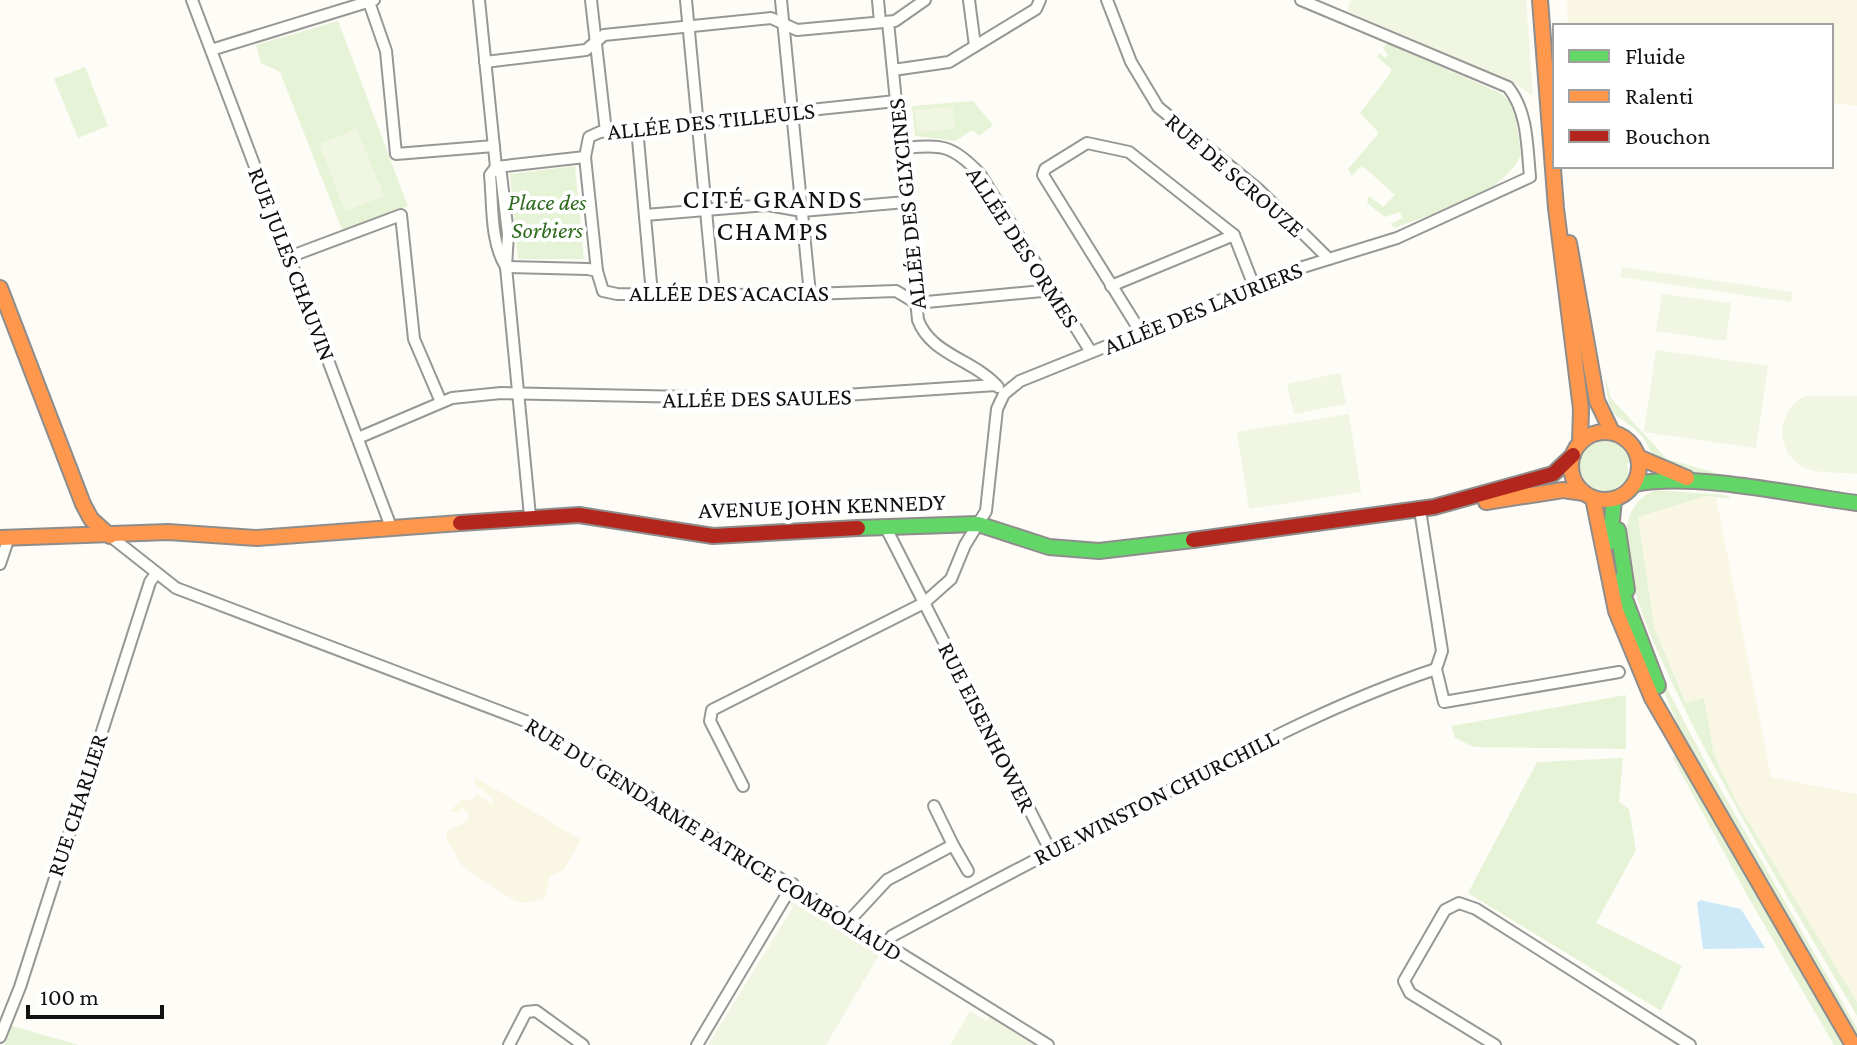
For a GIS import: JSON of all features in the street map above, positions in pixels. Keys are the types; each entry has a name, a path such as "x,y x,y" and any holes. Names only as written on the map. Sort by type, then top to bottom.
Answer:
{"main road":[{"path":"1540,0 1553,155"},
{"path":"1554,168 1581,409 1581,444 1572,475 1588,495 1616,611 1652,698 1853,1045"},
{"path":"1554,168 1593,383 1602,414 1612,432 1629,441 1638,457 1635,484"},
{"path":"0,288 83,504 91,519 110,536"},
{"path":"1581,444 1612,432"},
{"name":"AVENUE JOHN KENNEDY","path":"1427,508 1553,474 1581,444"},
{"path":"1638,457 1699,483"},
{"path":"1588,495 1618,497 1635,484 1655,480 1857,503"},
{"name":"AVENUE JOHN KENNEDY","path":"4,538 168,532 257,538 530,516 607,517 713,536 928,522 978,524 1049,547 1099,551 1268,532 1547,491 1588,495"},
{"path":"1618,497 1618,541 1638,634 1696,772"},
{"path":"63,536 80,532 85,525 83,504"}],"street":[{"name":"RUE JULES CHAUVIN","path":"192,0 391,527"},
{"path":"479,0 496,167 490,175 497,252 506,267 530,516"},
{"path":"591,0 606,132"},
{"path":"686,0 714,295"},
{"path":"781,0 810,294"},
{"name":"ALLÉE DES GLYCINES","path":"878,0 893,70 916,303 922,330 934,344 990,377 1000,390"},
{"path":"485,62 586,50 604,35 771,18 784,27 797,30 884,22 904,17 925,0"},
{"path":"969,0 975,46"},
{"path":"893,70 949,62 1036,9 1040,0"},
{"name":"RUE DE SCROUZE","path":"1107,0 1131,62 1158,107 1259,190 1329,259"},
{"name":"ALLÉE DES LAURIERS","path":"1000,390 1254,286 1397,238 1530,177 1523,116 1519,101 1508,87 1301,0"},
{"path":"211,50 372,1 386,51 396,154 494,146"},
{"name":"ALLÉE DES TILLEULS","path":"496,167 585,157 589,137 606,132 896,101"},
{"path":"637,128 652,294"},
{"path":"1140,331 1043,175 1045,169 1087,143 1129,152 1234,235 1254,286"},
{"name":"ALLÉE DES ORMES","path":"901,148 941,145 962,155 980,174 1091,352"},
{"path":"585,157 597,271"},
{"path":"645,215 768,205 802,211 906,202"},
{"path":"289,257 401,215 414,339 441,402"},
{"path":"1111,286 1234,235"},
{"name":"ALLÉE DES ACACIAS","path":"506,267 597,271 603,291 714,295 896,291 916,303"},
{"path":"916,303 1053,290"},
{"path":"743,786 710,721 712,710 924,603 951,579 986,511 993,429 1000,390"},
{"name":"ALLÉE DES SAULES","path":"358,438 452,398 518,393 785,399 1000,390"},
{"path":"1427,508 1442,651 1436,669 1444,702 1619,672"},
{"name":"RUE EISENHOWER","path":"885,526 1051,852"},
{"name":"RUE DU GENDARME PATRICE COMBOLIAUD","path":"110,536 155,575 176,588 232,612 528,722 1048,1045"},
{"path":"0,564 4,538"},
{"name":"RUE CHARLIER","path":"0,1037 20,987 150,582 155,575"},
{"name":"RUE WINSTON CHURCHILL","path":"886,944 892,936 1292,727 1374,690 1436,669"},
{"path":"934,806 968,871"},
{"path":"849,921 887,880 953,845"},
{"path":"697,1045 793,884"},
{"path":"1495,1045 1406,987 1405,977 1424,944 1450,906 1459,903 1476,909 1690,1045"},
{"path":"509,1045 526,1012 536,1011 583,1045"}],"shaded area":[{"path":"1567,0 1857,0 1857,106 1833,103 1833,24 1568,24"},
{"path":"1707,496 1716,497 1771,777 1857,794 1857,1002 1736,801 1714,755 1704,698 1687,704 1654,627 1638,517"},
{"path":"475,777 581,840 564,870 550,876 545,898 526,903 515,901 462,866 446,839 447,831 466,822 469,816 463,808 456,813 450,811 462,799 471,800 477,794 492,804 494,799 474,784"}],"green space":[{"path":"1351,0 1526,0 1533,96 1511,81 1347,11"},
{"path":"338,21 408,206 343,232 280,72 261,63 256,45"},
{"path":"1387,43 1500,93 1514,105 1521,155 1511,170 1483,193 1395,228 1391,224 1403,218 1400,212 1385,217 1367,203 1369,196 1383,207 1395,195 1365,168 1360,167 1352,176 1348,169 1379,133 1360,113 1390,74 1391,69 1377,57 1380,53 1385,58 1388,55 1383,48"},
{"path":"85,67 108,126 78,138 54,79"},
{"path":"973,101 993,125 979,136 973,130 955,141 915,136 912,106"},
{"path":"953,107 955,129 917,132 915,110"},
{"path":"357,129 384,196 345,211 319,144"},
{"name":"Place des Sorbiers","path":"575,166 584,259 518,259 510,174"},
{"path":"1622,267 1792,292 1791,302 1620,277"},
{"path":"1662,294 1731,303 1726,341 1656,331"},
{"path":"1656,350 1768,366 1756,448 1644,432"},
{"path":"1340,373 1346,404 1294,414 1287,384"},
{"path":"1605,377 1611,398 1667,459 1755,484 1674,466 1654,455 1641,435 1611,410"},
{"path":"1805,396 1857,396 1857,474 1811,470 1788,453 1782,432 1784,421 1788,411"},
{"path":"1349,414 1361,492 1249,509 1237,432"},
{"path":"1601,440 1620,444 1631,461 1627,464 1629,478 1611,492 1590,488 1578,469 1585,448"},
{"path":"1655,490 1726,495 1731,499 1707,496 1638,517 1654,627 1686,703 1704,698 1714,755 1736,801 1857,1002 1857,1016 1719,775 1677,693 1644,618 1631,578 1626,531 1637,504"},
{"path":"1650,656 1708,767 1857,1028 1857,1038 1681,733"},
{"path":"1626,695 1626,749 1474,747 1455,738 1451,726"},
{"path":"1676,755 1846,1045 1834,1045 1748,897 1673,758"},
{"path":"1623,758 1619,802 1629,809 1636,850 1596,923 1682,966 1661,1011 1468,893 1537,762"},
{"path":"802,898 883,948 826,1045 708,1045 793,907 790,905 793,900"},
{"path":"970,1011 987,1021 991,1015 1040,1045 950,1045"},
{"path":"12,1026 79,1045 4,1045"}],"water":[{"path":"1700,900 1741,909 1765,948 1703,949 1697,903"}],"traffic: fast":[{"path":"1635,484 1659,481 1715,483 1857,503"},
{"path":"1610,542 1614,499"},
{"path":"858,528 978,524 1049,547 1099,551 1193,540"},
{"path":"1618,530 1627,590"},
{"path":"1618,581 1658,686"}],"traffic: slow":[{"path":"1540,0 1556,208 1581,409 1580,443"},
{"path":"1569,243 1597,401 1612,432"},
{"path":"0,288 83,504 91,519 110,536"},
{"path":"1605,432 1618,434 1629,442 1637,453 1639,466 1637,479 1629,490 1618,498 1605,500 1592,498 1581,490 1573,479 1571,466 1573,453 1581,442 1592,434 1605,432"},
{"path":"1638,457 1687,478"},
{"path":"1486,502 1563,490 1584,493"},
{"path":"1593,498 1616,611 1652,698 1853,1045"},
{"path":"0,538 168,532 257,538 460,523"}],"traffic: jam":[{"path":"1193,540 1434,507 1553,474 1573,455"},
{"path":"460,523 579,515 713,536 858,528"}],"district":[{"name":"CITÉ GRANDS CHAMPS","path":"773,214"}]}
